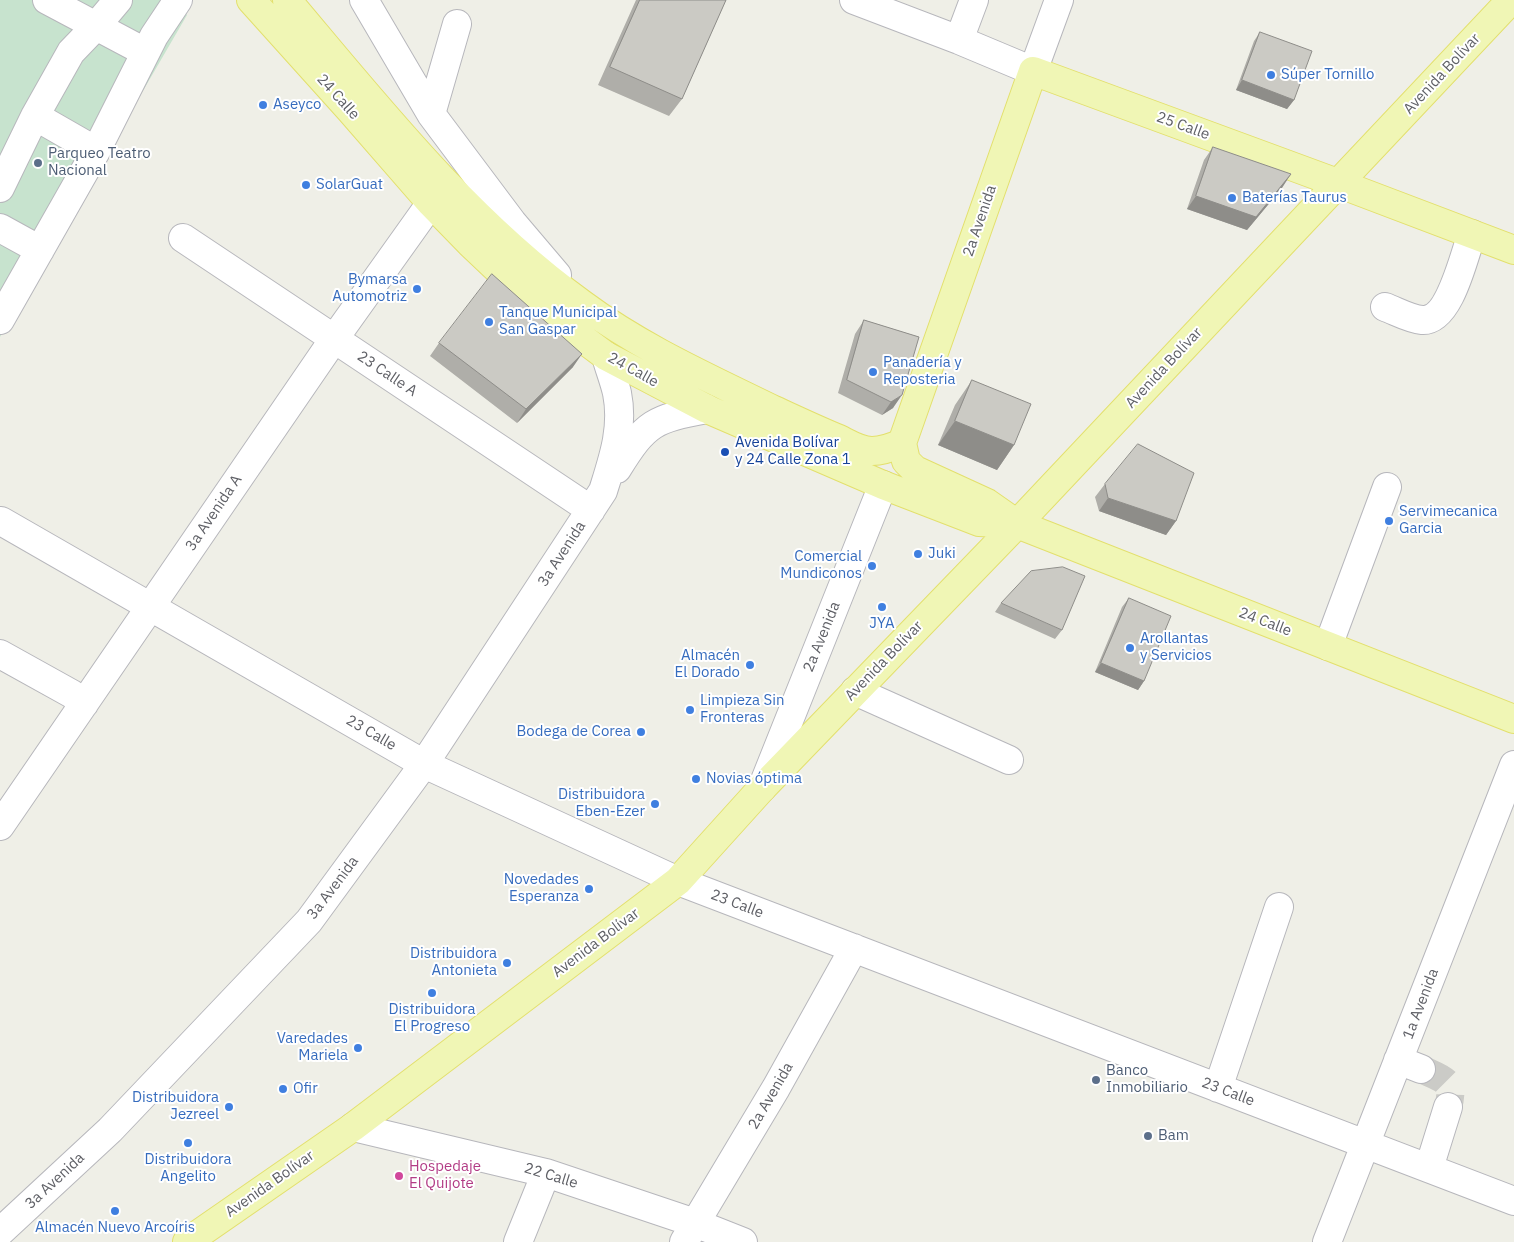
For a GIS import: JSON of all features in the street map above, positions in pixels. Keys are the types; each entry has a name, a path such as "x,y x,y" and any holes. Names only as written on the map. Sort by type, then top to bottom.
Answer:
{"main road":[{"name":"24 Calle","path":"250,0 431,203 470,243 527,297 606,356 708,409 883,485 979,522 1017,524"},
{"name":"24 Calle","path":"287,0 368,96 477,216 539,272 616,328 656,351 760,403 862,449 881,450 902,443 906,461 914,470 987,503 1017,524 1514,719"},
{"name":"Avenida Bolívar","path":"187,1242 353,1126 678,881 762,788 1017,524 1340,184 1511,0"},
{"name":"25 Calle","path":"1033,71 1514,250"},
{"name":"2a Avenida","path":"902,443 1033,71"},
{"path":"582,305 606,356"}],"street":[{"path":"47,0 145,52"},
{"path":"0,188 35,116 71,52 118,0"},
{"path":"0,320 96,151 145,52 178,0"},
{"name":"24 Calle","path":"364,0 431,114 512,222 582,305"},
{"name":"25 Calle","path":"854,0 959,40 1033,71"},
{"path":"959,40 974,0"},
{"name":"2a Avenida","path":"1033,71 1059,0"},
{"path":"431,114 457,24"},
{"path":"35,116 96,151"},
{"name":"3a Avenida A","path":"0,826 334,339 431,203"},
{"path":"0,228 40,250"},
{"path":"1385,307 1420,320 1431,319 1441,311 1450,297 1472,234"},
{"name":"23 Calle A","path":"183,238 334,339 597,501"},
{"name":"3a Avenida","path":"597,501 615,452 618,436 617,393 606,356"},
{"name":"3a Avenida","path":"0,1232 110,1130 309,921 424,764 625,456 646,428 661,420 679,414 708,409"},
{"name":"2a Avenida","path":"762,788 883,485"},
{"path":"1328,646 1387,487"},
{"name":"23 Calle","path":"1,521 424,764 678,881 1514,1201"},
{"path":"0,654 72,694 84,704"},
{"path":"854,691 1009,760"},
{"name":"1a Avenida","path":"1327,1242 1366,1144 1410,1065 1514,765"},
{"path":"1218,1088 1279,907"},
{"name":"2a Avenida","path":"689,1233 776,1088 854,948"},
{"path":"1429,1168 1448,1107"},
{"name":"22 Calle","path":"353,1126 546,1172 689,1233 744,1242"},
{"path":"518,1242 546,1172"}],"green space":[{"name":"Parqueo Teatro Nacional","path":"0,0 174,0 187,15 0,337"}],"building":[{"path":"640,0 726,0 682,99 610,67"},
{"name":"Súper Tornillo","path":"1260,32 1312,51 1294,100 1242,80"},
{"name":"Baterías Taurus","path":"1213,147 1291,174 1256,217 1196,196"},
{"name":"Tanque Municipal San Gaspar","path":"492,274 582,354 526,409 439,343"},
{"name":"Panadería y Reposteria","path":"864,320 919,337 902,395 891,402 847,380"},
{"path":"972,380 1031,404 1014,445 955,421"},
{"path":"1138,444 1194,473 1176,521 1108,498 1105,484"},
{"path":"1063,567 1085,576 1062,630 1001,603 1031,571"},
{"name":"Arollantas y Servicios","path":"1129,598 1171,616 1144,681 1101,663"}],"tunnel":[{"path":"1421,1069 1441,1078 1449,1086 1450,1098 1448,1107"}],"place":[{"name":"Súper Tornillo","path":"1271,75"},
{"name":"Aseyco","path":"263,105"},
{"name":"Parqueo Teatro Nacional","path":"38,163"},
{"name":"SolarGuat","path":"306,185"},
{"name":"Baterías Taurus","path":"1232,198"},
{"name":"Bymarsa Automotriz","path":"417,289"},
{"name":"Tanque Municipal San Gaspar","path":"489,322"},
{"name":"Panadería y Reposteria","path":"873,372"},
{"name":"Avenida Bolívar y 24 Calle Zona 1","path":"725,452"},
{"name":"Servimecanica Garcia","path":"1389,521"},
{"name":"Juki","path":"918,554"},
{"name":"Comercial Mundiconos","path":"872,566"},
{"name":"JYA","path":"882,607"},
{"name":"Arollantas y Servicios","path":"1130,648"},
{"name":"Almacén El Dorado","path":"750,665"},
{"name":"Limpieza Sin Fronteras","path":"690,710"},
{"name":"Bodega de Corea","path":"641,732"},
{"name":"Novias óptima","path":"696,779"},
{"name":"Distribuidora Eben-Ezer","path":"655,804"},
{"name":"Novedades Esperanza","path":"589,889"},
{"name":"Distribuidora Antonieta","path":"507,963"},
{"name":"Distribuidora El Progreso","path":"432,993"},
{"name":"Varedades Mariela","path":"358,1048"},
{"name":"Banco Inmobiliario","path":"1096,1080"},
{"name":"Ofir","path":"283,1089"},
{"name":"Distribuidora Jezreel","path":"229,1107"},
{"name":"Bam","path":"1148,1136"},
{"name":"Distribuidora Angelito","path":"188,1143"},
{"name":"Hospedaje El Quijote","path":"399,1176"},
{"name":"Almacén Nuevo Arcoíris","path":"115,1211"}]}
